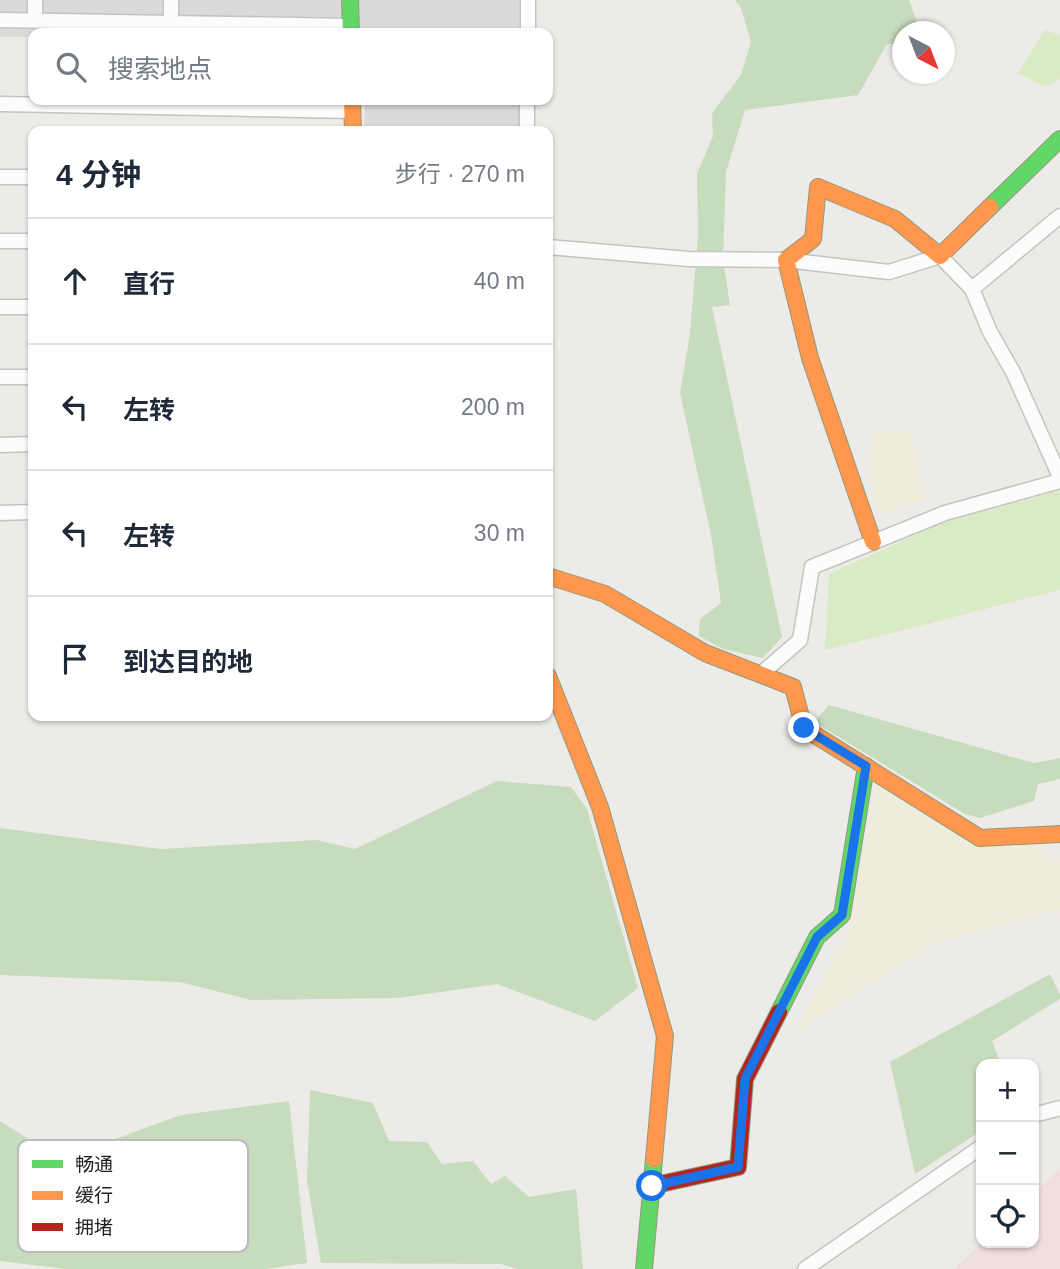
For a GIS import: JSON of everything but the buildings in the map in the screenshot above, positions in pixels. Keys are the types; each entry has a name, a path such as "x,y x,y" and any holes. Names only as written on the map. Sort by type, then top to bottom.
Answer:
{"street":[{"path":"35,0 35,21"},
{"path":"171,0 171,23"},
{"path":"350,0 351,28"},
{"path":"528,0 528,28"},
{"path":"0,20 300,28"},
{"path":"0,104 28,104"},
{"path":"352,105 353,126"},
{"path":"527,105 527,126"},
{"path":"553,247 689,259 786,260 889,272 940,256 1060,139"},
{"path":"0,177 28,177"},
{"path":"761,674 800,640 812,567 945,513 1060,479 1013,372 990,331 972,289 940,256 895,219 818,187 813,239 786,260"},
{"path":"972,289 1060,216"},
{"path":"0,241 28,241"},
{"path":"786,260 810,358 873,542"},
{"path":"0,307 28,307"},
{"path":"0,377 28,377"},
{"path":"0,445 28,444"},
{"path":"0,513 28,512"},
{"path":"553,578 605,594 705,653 793,687 804,728 980,838 1060,834"},
{"path":"553,689 600,807 665,1036 645,1268"},
{"path":"652,1186 738,1167 745,1079 817,937 842,915 866,766"},
{"path":"1039,1114 1060,1108"},
{"path":"805,1269 976,1150"}],"shaded area":[{"path":"0,0 534,0 531,28 28,28 28,37 0,37"},
{"path":"365,105 525,105 522,126 364,126"},
{"path":"1060,1168 1060,1269 954,1269 976,1248 1039,1248 1039,1188"}],"green space":[{"path":"735,0 909,0 916,21 892,21 892,44 887,44 858,95 745,110 726,172 723,259 730,305 712,307 782,637 763,658 723,649 699,636 700,619 721,603 711,535 680,393 690,333 698,236 697,173 713,136 712,113 741,75 751,42 741,8"},
{"path":"1045,30 1060,35 1060,79 1045,87 1018,73"},
{"path":"873,431 909,432 925,499 880,514 869,477"},
{"path":"1060,490 1060,590 825,650 829,574 942,523"},
{"path":"829,705 1034,763 1060,758 1060,779 1038,784 1034,801 980,818 965,814 814,722"},
{"path":"497,781 571,787 587,809 638,988 595,1021 497,984 398,998 251,1000 180,982 0,975 0,828 160,849 317,840 355,849"},
{"path":"877,784 970,843 1044,845 1047,860 1060,861 1060,918 1059,909 934,943 795,1031 851,929"},
{"path":"1050,974 1060,995 1060,999 992,1041 999,1059 976,1059 976,1134 915,1174 890,1062"},
{"path":"310,1090 373,1103 389,1141 427,1142 442,1164 473,1161 491,1184 505,1176 529,1197 576,1189 583,1269 518,1269 501,1264 321,1263 307,1181"},
{"path":"289,1101 307,1263 266,1269 66,1269 0,1261 0,1121 30,1140 18,1140 18,1252 248,1252 248,1140 112,1140 181,1115"}],"traffic: fast":[{"path":"350,0 351,28"},
{"path":"990,207 1060,139"},
{"path":"779,1012 817,937 842,915 866,766"},
{"path":"644,1269 654,1159"}],"traffic: slow":[{"path":"352,105 353,126"},
{"path":"873,542 810,358 786,260 813,239 818,187 895,219 940,256 990,207"},
{"path":"553,578 605,594 705,653 793,687 804,728 980,838 1060,834"},
{"path":"553,689 600,807 665,1036 654,1159"}],"traffic: jam":[{"path":"651,1186 738,1167 745,1079 779,1012"}],"route":[{"path":"652,1186 738,1167 745,1079 817,937 842,915 866,766 804,728"}]}
